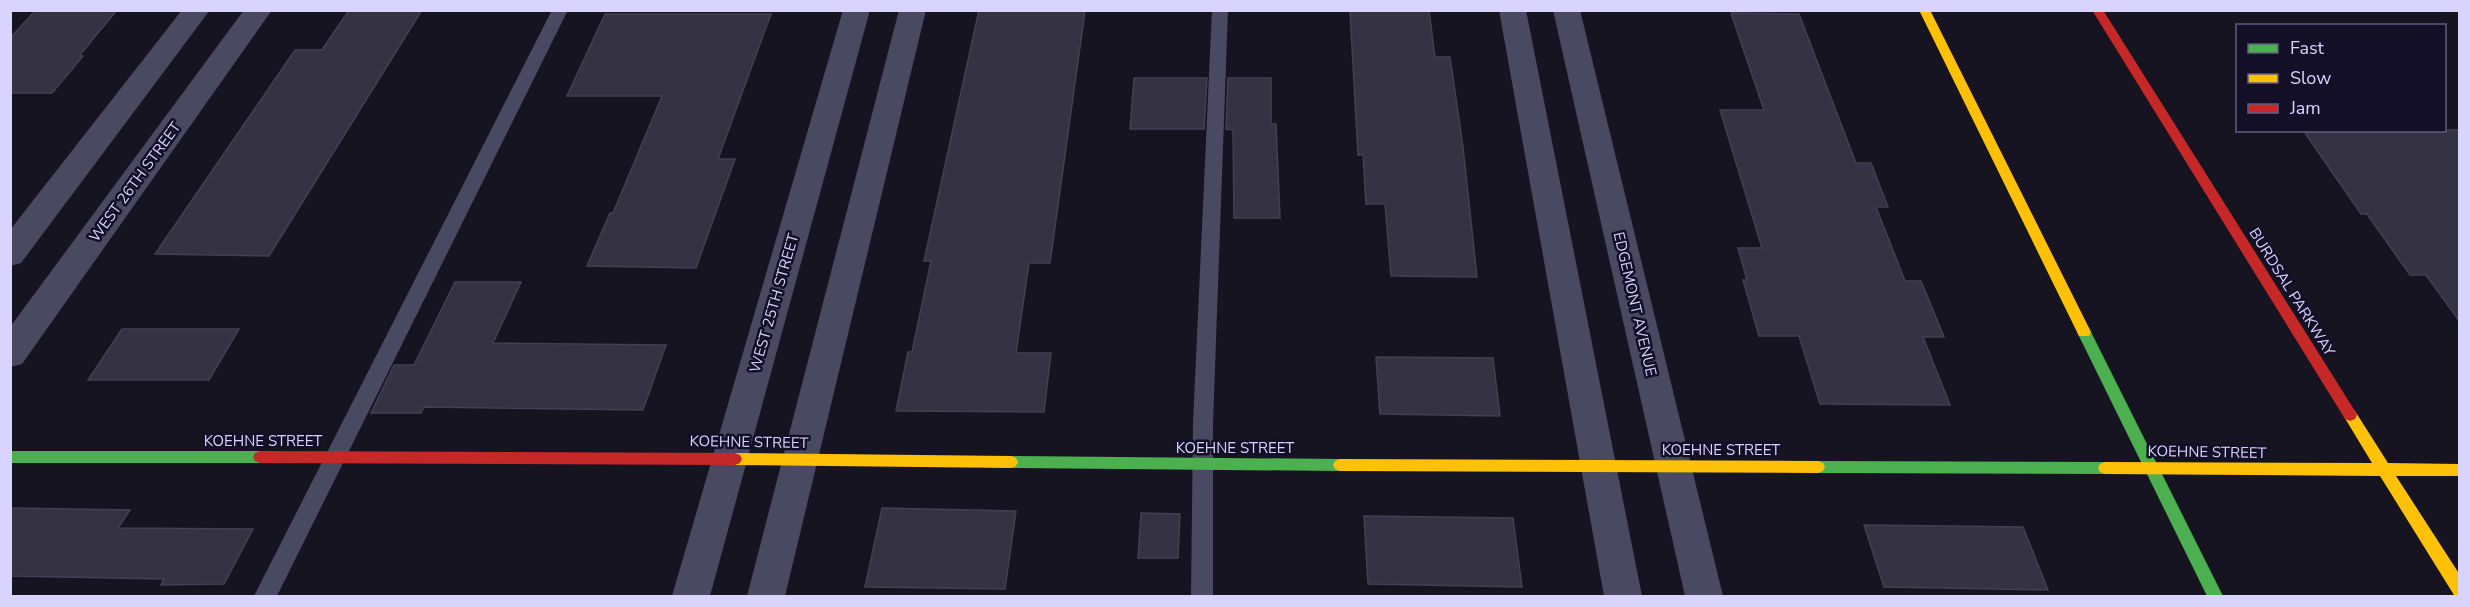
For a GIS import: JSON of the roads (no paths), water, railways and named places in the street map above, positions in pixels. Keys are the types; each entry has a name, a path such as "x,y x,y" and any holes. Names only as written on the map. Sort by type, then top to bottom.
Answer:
{"street":[{"path":"10,254 197,10"},
{"name":"WEST 26TH STREET","path":"10,354 259,10"},
{"name":"WEST 25TH STREET","path":"691,597 857,10"},
{"path":"766,597 913,10"},
{"path":"1512,10 1623,597"},
{"name":"EDGEMONT AVENUE","path":"1566,10 1704,597"},
{"path":"1924,10 2215,597"},
{"name":"BURDSAL PARKWAY","path":"2097,10 2460,590"},
{"name":"KOEHNE STREET","path":"10,457 800,459 1203,464 2460,470"}],"lane":[{"path":"265,597 560,10"},
{"path":"1202,597 1203,464 1220,10"}]}
